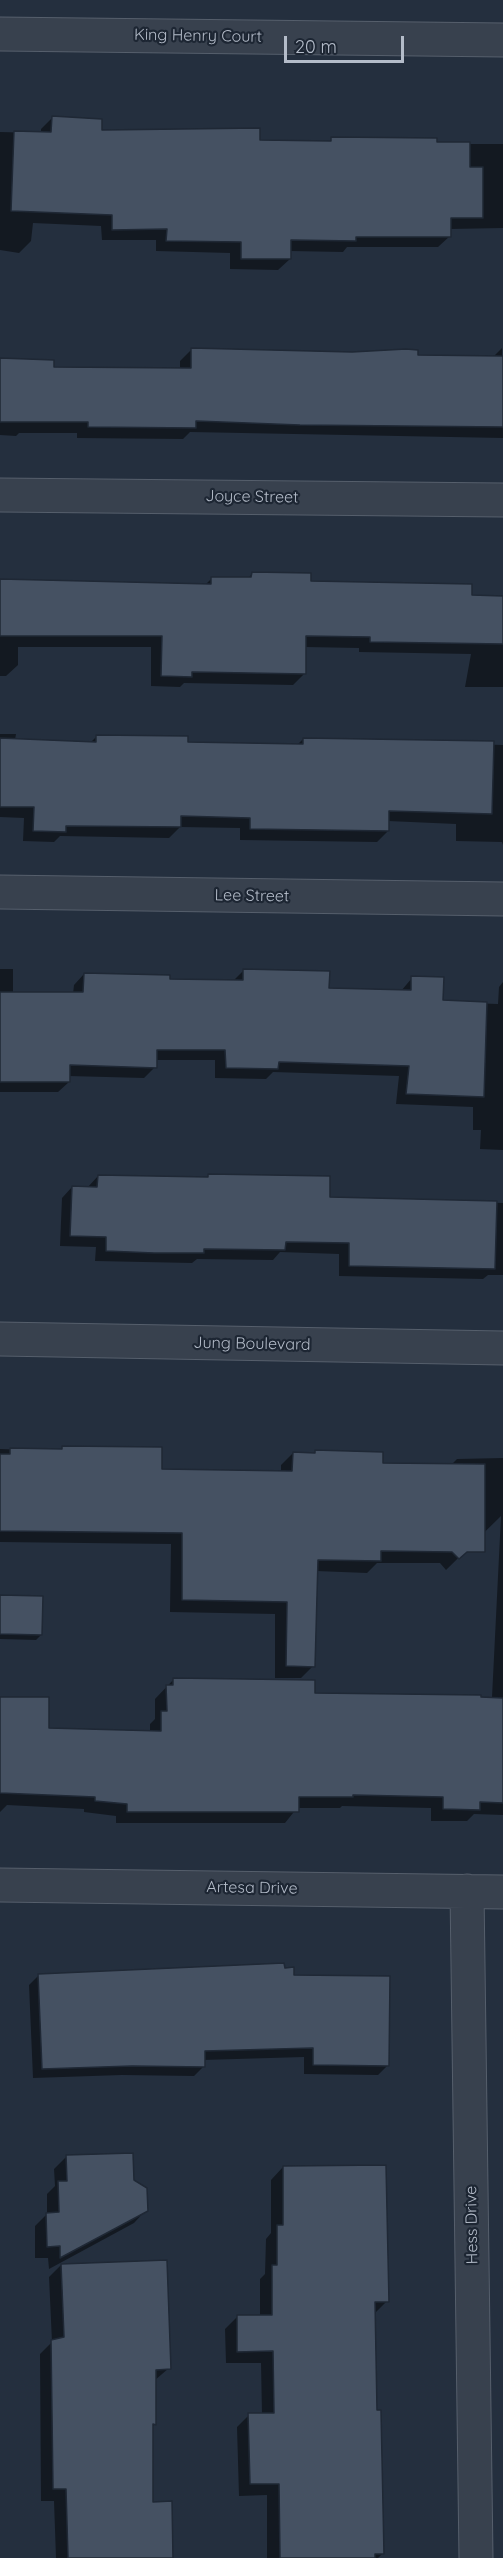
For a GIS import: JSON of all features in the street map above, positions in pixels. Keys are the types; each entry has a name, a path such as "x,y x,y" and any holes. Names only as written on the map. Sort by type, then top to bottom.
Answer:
{"street":[{"name":"King Henry Court","path":"0,34 503,40"},
{"name":"Joyce Street","path":"0,495 503,500"},
{"name":"Lee Street","path":"0,892 503,899"},
{"name":"Jung Boulevard","path":"0,1339 503,1348"},
{"name":"Artesa Drive","path":"0,1885 503,1892"},
{"name":"Hess Drive","path":"467,1891 476,2558"}],"building":[{"path":"52,116 102,119 102,130 260,128 260,140 331,141 331,137 437,138 437,142 470,142 470,167 483,167 483,218 451,218 451,237 356,237 356,241 291,240 291,259 241,259 241,242 166,241 167,229 112,230 112,215 11,211 14,131 51,132"},
{"path":"191,348 352,352 406,349 418,350 418,355 503,356 503,427 300,425 196,421 196,428 88,427 88,422 0,422 0,358 54,360 54,367 191,368"},
{"path":"252,572 311,573 311,581 472,584 472,595 503,596 503,644 370,642 370,637 306,636 306,674 192,672 192,677 161,676 162,636 0,636 0,579 211,584 211,577 251,577"},
{"path":"96,735 188,736 188,742 303,744 303,738 494,741 492,814 389,811 389,831 250,829 250,818 181,816 181,827 66,826 66,832 33,831 34,807 0,807 0,738 96,742"},
{"path":"243,969 330,971 329,988 411,990 411,976 444,977 443,1000 487,1002 484,1097 406,1094 409,1066 279,1062 278,1069 226,1068 225,1050 157,1050 157,1068 70,1065 70,1082 0,1082 0,992 83,992 84,973 170,975 170,979 243,980"},
{"path":"208,1174 330,1176 330,1197 497,1201 495,1269 349,1266 349,1243 286,1242 285,1250 204,1249 204,1253 154,1253 106,1251 106,1237 70,1236 72,1186 97,1187 98,1175 208,1177"},
{"path":"62,1446 162,1447 162,1469 292,1471 293,1452 315,1453 315,1450 383,1452 383,1463 485,1464 485,1552 467,1552 459,1559 452,1552 381,1551 381,1561 318,1560 315,1667 286,1666 287,1602 182,1600 182,1533 0,1531 0,1454 10,1454 10,1448 62,1449"},
{"path":"0,1595 43,1596 42,1635 0,1634"},
{"path":"173,1678 315,1680 315,1693 481,1695 481,1697 503,1698 503,1803 480,1802 480,1810 443,1809 443,1797 353,1795 353,1797 299,1797 299,1812 127,1812 127,1804 95,1801 95,1797 0,1793 0,1697 49,1697 49,1728 161,1731 161,1711 167,1711 166,1685 173,1685"},
{"path":"284,1963 285,1968 294,1967 294,1975 390,1976 389,2066 313,2065 313,2048 205,2051 205,2067 132,2066 42,2069 38,1974"},
{"path":"133,2153 134,2180 147,2188 148,2211 60,2258 60,2246 47,2247 46,2213 59,2212 58,2181 67,2181 66,2155"},
{"path":"386,2165 389,2302 375,2302 377,2410 381,2410 384,2554 375,2554 375,2558 280,2558 279,2484 250,2484 248,2413 274,2413 273,2351 237,2352 237,2315 272,2315 272,2265 277,2265 277,2225 283,2225 283,2166"},
{"path":"167,2260 171,2369 156,2370 153,2502 172,2501 173,2558 68,2558 66,2489 53,2489 51,2340 64,2337 61,2264"}]}
